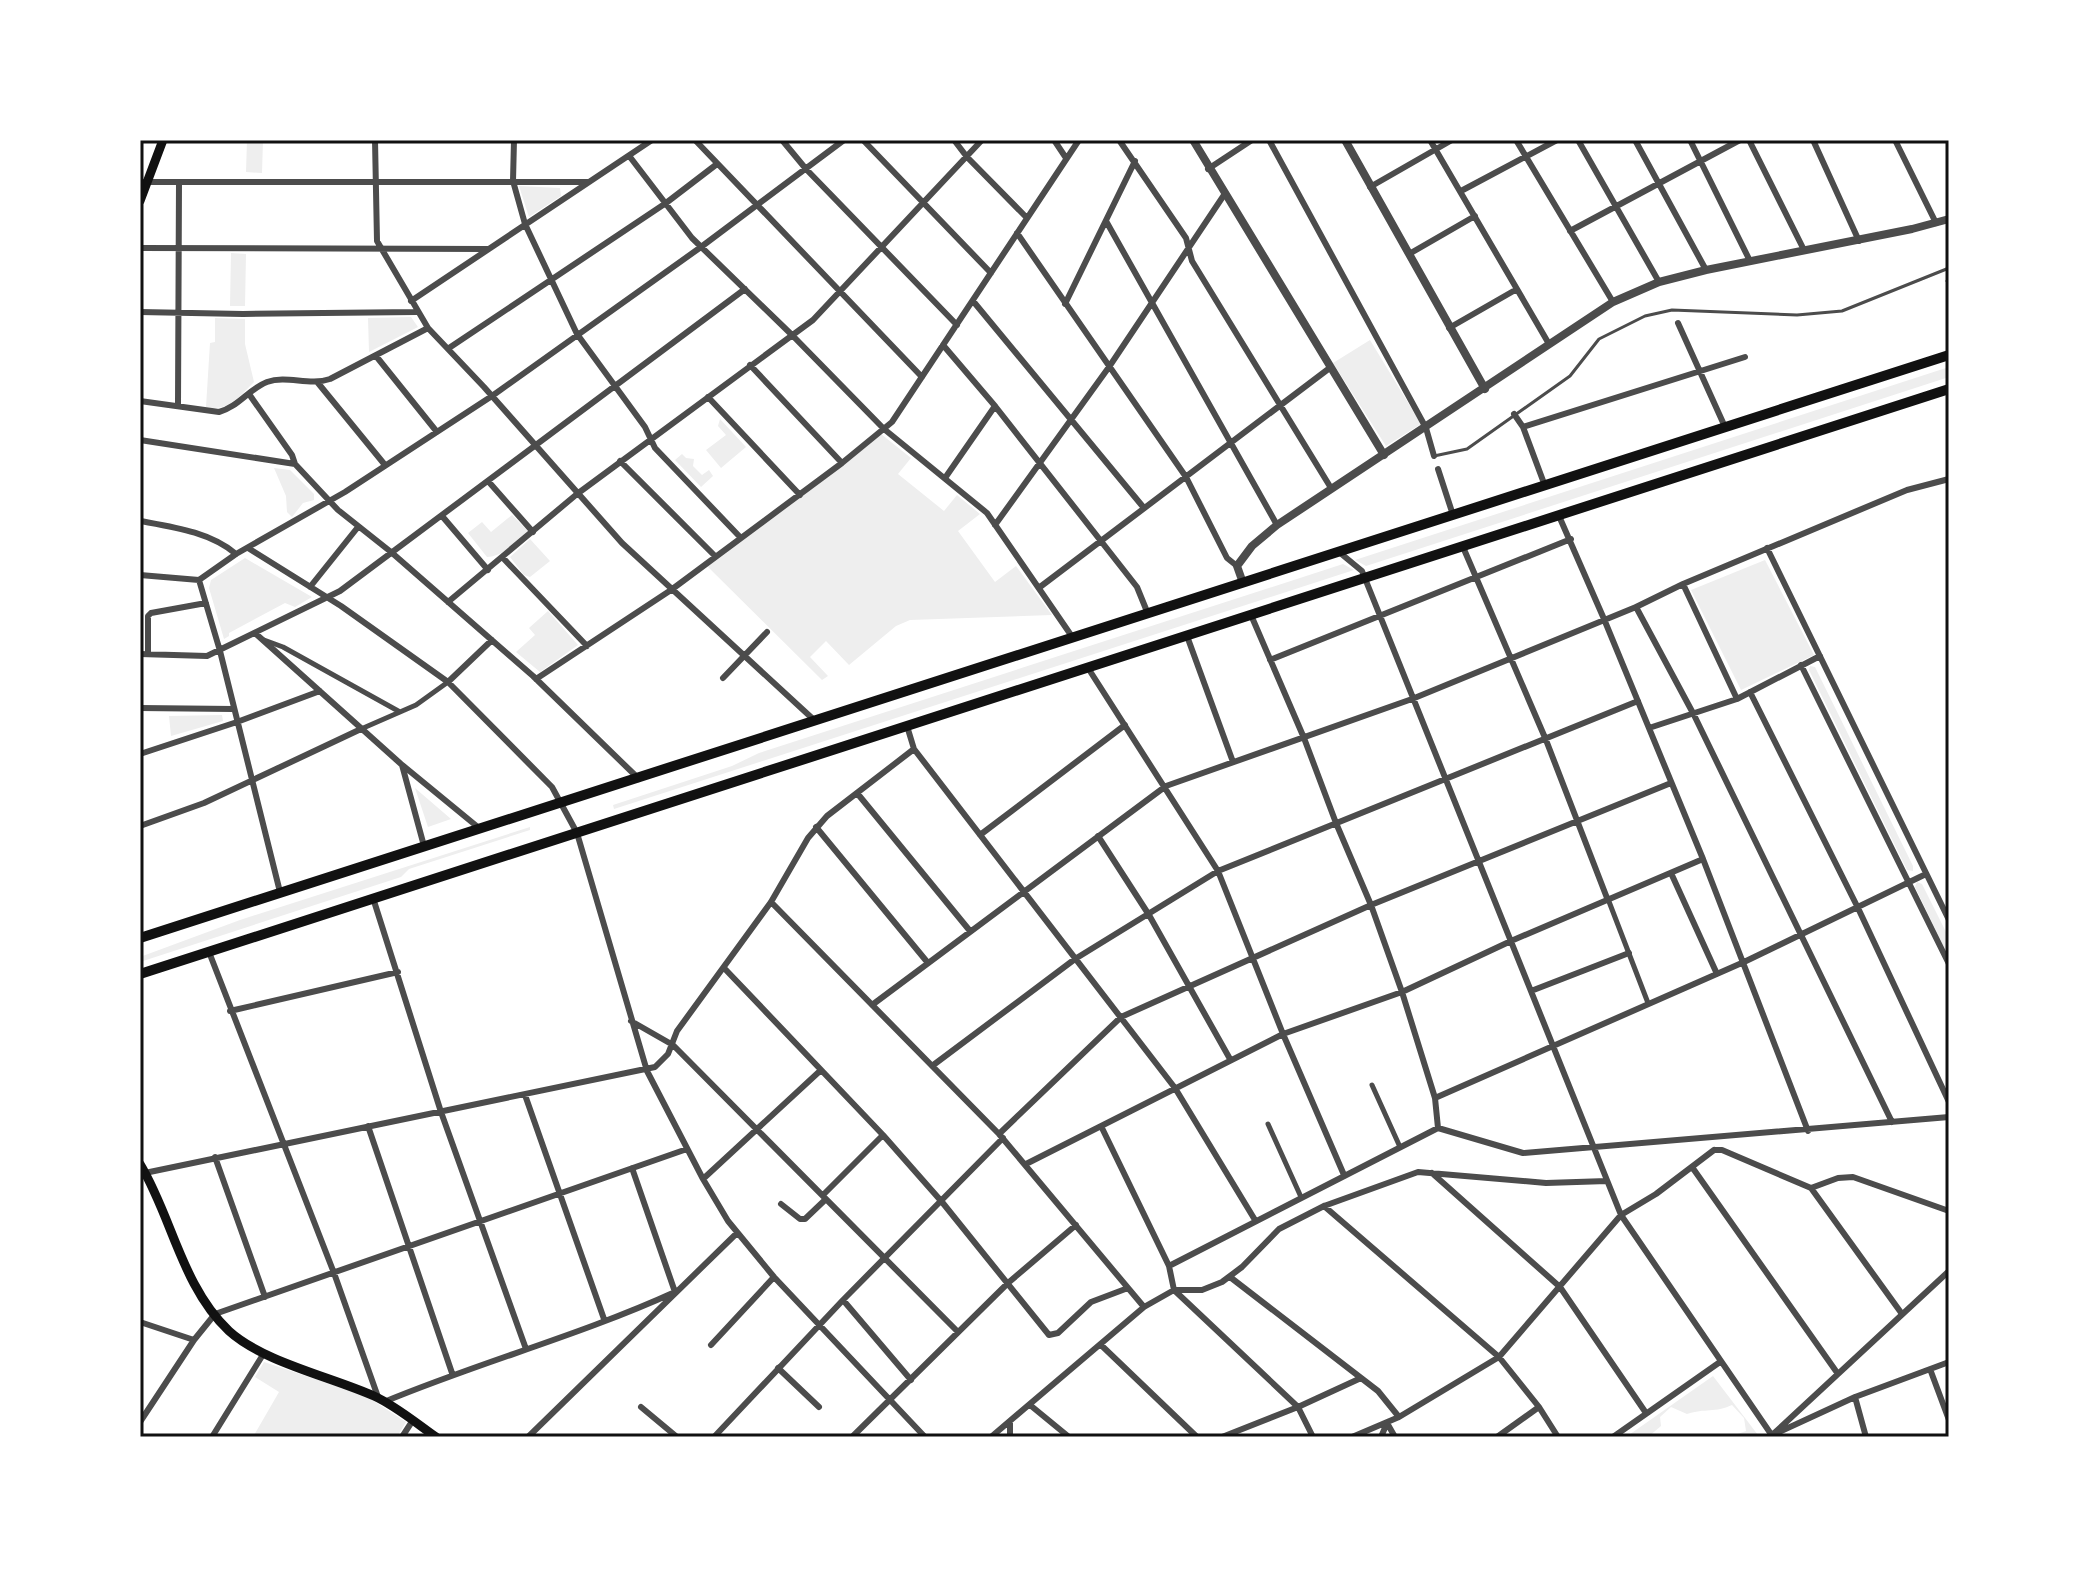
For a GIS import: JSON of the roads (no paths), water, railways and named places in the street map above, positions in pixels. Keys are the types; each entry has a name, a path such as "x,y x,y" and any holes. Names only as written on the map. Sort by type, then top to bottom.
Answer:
{"highway":[{"path":"140,938 1949,355"},
{"path":"143,975 1949,389"}],"main road":[{"path":"140,201 143,182 163,140"},
{"path":"140,1153 141,1170 177,1247 215,1314 235,1336 264,1353 381,1400 436,1437"}],"street":[{"path":"375,140 375,227 380,249 428,328 577,494 671,590 813,719"},
{"path":"514,140 513,181 525,224 577,334 645,427 649,440 740,537"},
{"path":"411,301 630,157 651,140"},
{"path":"695,140 922,377"},
{"path":"782,140 806,169 957,325"},
{"path":"140,575 199,580 236,554 330,501 492,396 701,247 844,140"},
{"path":"863,140 991,273"},
{"path":"954,140 1027,218"},
{"path":"448,602 577,494 813,320 982,140"},
{"path":"1054,140 1066,158"},
{"path":"536,679 671,590 884,429 922,377 1079,140"},
{"path":"1119,140 1186,238 1192,261 1331,488"},
{"path":"1193,140 1384,455"},
{"path":"1208,169 1252,140"},
{"path":"1269,140 1426,428 1434,456"},
{"path":"1345,140 1485,389"},
{"path":"1430,140 1549,344"},
{"path":"1370,187 1452,140"},
{"path":"1516,140 1613,302"},
{"path":"1461,191 1557,140"},
{"path":"1578,140 1659,282"},
{"path":"1635,140 1706,270"},
{"path":"1690,140 1750,261"},
{"path":"1570,231 1740,140"},
{"path":"1749,140 1804,250"},
{"path":"1813,140 1859,241"},
{"path":"1895,140 1936,223"},
{"path":"630,157 701,247 884,429 987,513 1073,638"},
{"path":"1065,304 1135,161"},
{"path":"449,348 666,203 717,164"},
{"path":"143,182 589,182"},
{"path":"178,406 179,182"},
{"path":"995,525 1109,367 1224,195"},
{"path":"1408,255 1475,216"},
{"path":"1237,566 1252,546 1277,525 1613,302 1659,282 1706,270 1859,241 1949,219"},
{"path":"1106,221 1277,525"},
{"path":"1017,233 1186,477 1227,558 1237,566 1243,583"},
{"path":"140,248 488,249"},
{"path":"206,603 151,613 148,616 144,654 207,656 328,598 745,289"},
{"path":"1449,328 1517,289"},
{"path":"973,301 1144,508"},
{"path":"140,312 416,312"},
{"path":"1678,323 1725,427"},
{"path":"140,401 219,412 231,408 271,381 318,383 428,328"},
{"path":"943,345 995,406 1137,587 1148,614"},
{"path":"376,356 437,432"},
{"path":"1523,427 1745,357"},
{"path":"750,365 842,463"},
{"path":"1040,587 1331,367"},
{"path":"318,383 385,465"},
{"path":"249,394 292,455 295,464 330,501 536,679 639,779"},
{"path":"708,397 800,495"},
{"path":"945,478 995,406"},
{"path":"1514,414 1523,427 1545,486"},
{"path":"140,440 295,464"},
{"path":"620,461 715,556"},
{"path":"1438,469 1453,515"},
{"path":"872,1005 1166,786 1412,699 1907,490 1949,479"},
{"path":"488,481 533,532"},
{"path":"442,516 488,570"},
{"path":"1559,516 1703,859 1808,1131"},
{"path":"140,521 189,531 236,554"},
{"path":"310,587 358,527"},
{"path":"1270,660 1571,539"},
{"path":"1463,547 1579,821 1648,1003"},
{"path":"248,548 328,598 448,682 540,773 562,801 577,833 647,1071 703,1179 737,1233 774,1277 925,1437"},
{"path":"1767,548 1949,920"},
{"path":"1339,552 1357,565 1365,578 1621,1215 1772,1436"},
{"path":"503,558 587,646"},
{"path":"199,580 220,651 280,892"},
{"path":"1683,584 1737,699"},
{"path":"1636,607 1694,715 1892,1122"},
{"path":"1251,615 1371,905 1435,1098 1438,1128"},
{"path":"723,678 767,632"},
{"path":"255,633 401,764 479,828"},
{"path":"1187,636 1233,762"},
{"path":"264,640 283,647 400,712"},
{"path":"140,826 196,806 400,712 448,682 492,640"},
{"path":"1649,728 1737,699 1820,656"},
{"path":"1801,665 1949,964"},
{"path":"1088,668 1218,871 1344,1175"},
{"path":"140,754 320,691"},
{"path":"1750,692 1858,908 1949,1102"},
{"path":"932,1066 1075,959 1218,871 1638,701"},
{"path":"140,708 233,709"},
{"path":"980,835 1125,725"},
{"path":"907,726 914,749 1175,1088 1255,1220"},
{"path":"141,1170 647,1071 662,1061 673,1045 677,1031 771,902 816,827 914,749"},
{"path":"401,764 424,846"},
{"path":"714,1437 843,1300 942,1202 1001,1136 1121,1017 1371,905 1671,783"},
{"path":"857,793 970,931"},
{"path":"816,827 928,963"},
{"path":"1098,836 1149,915 1230,1059"},
{"path":"1026,1164 1283,1034 1402,992 1607,898 1703,859"},
{"path":"1671,873 1717,974"},
{"path":"1435,1098 1744,962 1926,874"},
{"path":"373,898 441,1112 526,1349"},
{"path":"771,902 1001,1136 1144,1307"},
{"path":"209,952 381,1400 675,1292"},
{"path":"1531,991 1629,953"},
{"path":"725,969 883,1135 942,1202 1045,1332 1049,1335 1058,1333 1091,1302 1128,1288"},
{"path":"230,1011 398,972"},
{"path":"630,1021 673,1045 958,1332"},
{"path":"703,1179 821,1070"},
{"path":"1372,1085 1400,1147"},
{"path":"525,1095 604,1319"},
{"path":"1169,1266 1438,1128 1523,1153 1949,1117"},
{"path":"1268,1124 1301,1197"},
{"path":"368,1126 452,1373"},
{"path":"1102,1128 1169,1266 1174,1290 1298,1407 1313,1437"},
{"path":"781,1204 800,1219 805,1219 883,1135"},
{"path":"1352,1437 1399,1417 1499,1357 1621,1215 1714,1150 1718,1137"},
{"path":"140,1422 194,1340 215,1314 687,1149"},
{"path":"1714,1150 1722,1150 1811,1188 1902,1314"},
{"path":"215,1157 265,1297"},
{"path":"1692,1167 1838,1374"},
{"path":"632,1168 675,1292"},
{"path":"991,1437 1144,1307 1174,1290 1202,1290 1230,1277 1279,1229 1324,1206 1418,1172 1546,1183 1607,1181"},
{"path":"1432,1173 1560,1287 1646,1413"},
{"path":"1811,1188 1838,1178 1853,1177 1949,1211"},
{"path":"1324,1206 1499,1357 1539,1407 1558,1437"},
{"path":"852,1437 1008,1283 1076,1225"},
{"path":"528,1437 737,1233"},
{"path":"1772,1436 1949,1271"},
{"path":"711,1345 774,1277"},
{"path":"1230,1277 1378,1391 1399,1417"},
{"path":"843,1300 911,1380"},
{"path":"140,1322 194,1340"},
{"path":"1101,1345 1197,1437"},
{"path":"212,1437 264,1353"},
{"path":"1613,1437 1720,1362"},
{"path":"1772,1436 1855,1397 1949,1362"},
{"path":"778,1368 819,1407"},
{"path":"1930,1369 1949,1420"},
{"path":"1222,1437 1361,1378"},
{"path":"1855,1397 1866,1437"},
{"path":"1030,1405 1069,1437"},
{"path":"641,1407 677,1437"},
{"path":"1497,1437 1539,1407"},
{"path":"402,1437 413,1420"},
{"path":"1010,1421 1010,1437"},
{"path":"1381,1437 1387,1423"},
{"path":"1387,1423 1395,1437"}],"lane":[{"path":"1434,456 1467,449 1570,376 1599,339 1645,316 1672,310 1797,315 1842,311 1949,268"}]}
